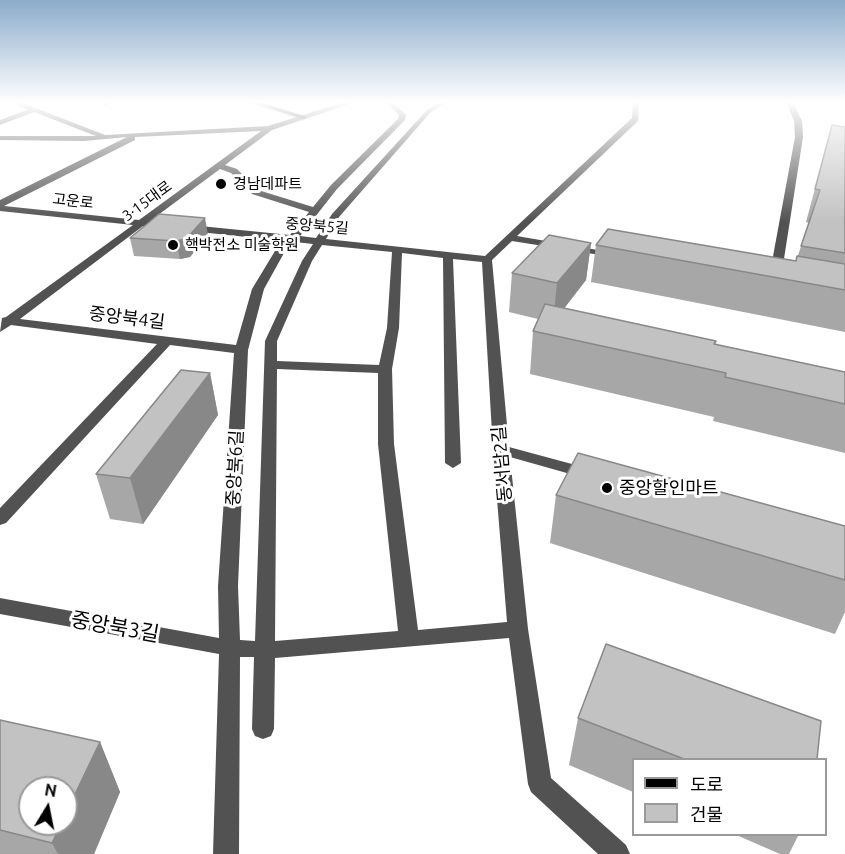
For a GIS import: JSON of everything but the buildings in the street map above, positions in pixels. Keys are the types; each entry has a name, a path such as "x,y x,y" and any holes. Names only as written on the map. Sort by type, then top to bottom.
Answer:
{"street":[{"path":"0,206 126,142"},
{"name":"3·15대로","path":"3,323 251,142"},
{"name":"중앙북6길","path":"226,854 230,648 228,586 241,350 258,289 279,251 292,239 334,187 379,142"},
{"path":"263,729 271,341 307,261 335,216 401,142"},
{"path":"487,259 610,142"},
{"path":"773,285 798,142"},
{"path":"220,166 234,171 255,192 315,211"},
{"name":"고운로","path":"0,206 143,223"},
{"name":"중앙북5길","path":"143,223 487,259"},
{"path":"508,237 624,258"},
{"path":"397,249 393,328 385,369 386,444 409,638"},
{"path":"448,254 453,463"},
{"name":"동서남2길","path":"487,259 501,450 518,629 540,784 617,854"},
{"name":"중앙북4길","path":"3,323 241,350"},
{"path":"0,519 166,342"},
{"path":"270,365 385,369"},
{"path":"501,450 604,478"},
{"name":"중앙북3길","path":"0,606 230,648 279,650 518,629"}],"place":[{"name":"경남데파트","path":"221,184"},
{"name":"핵박전소 미술학원","path":"173,245"},
{"name":"중앙할인마트","path":"607,488"}]}
